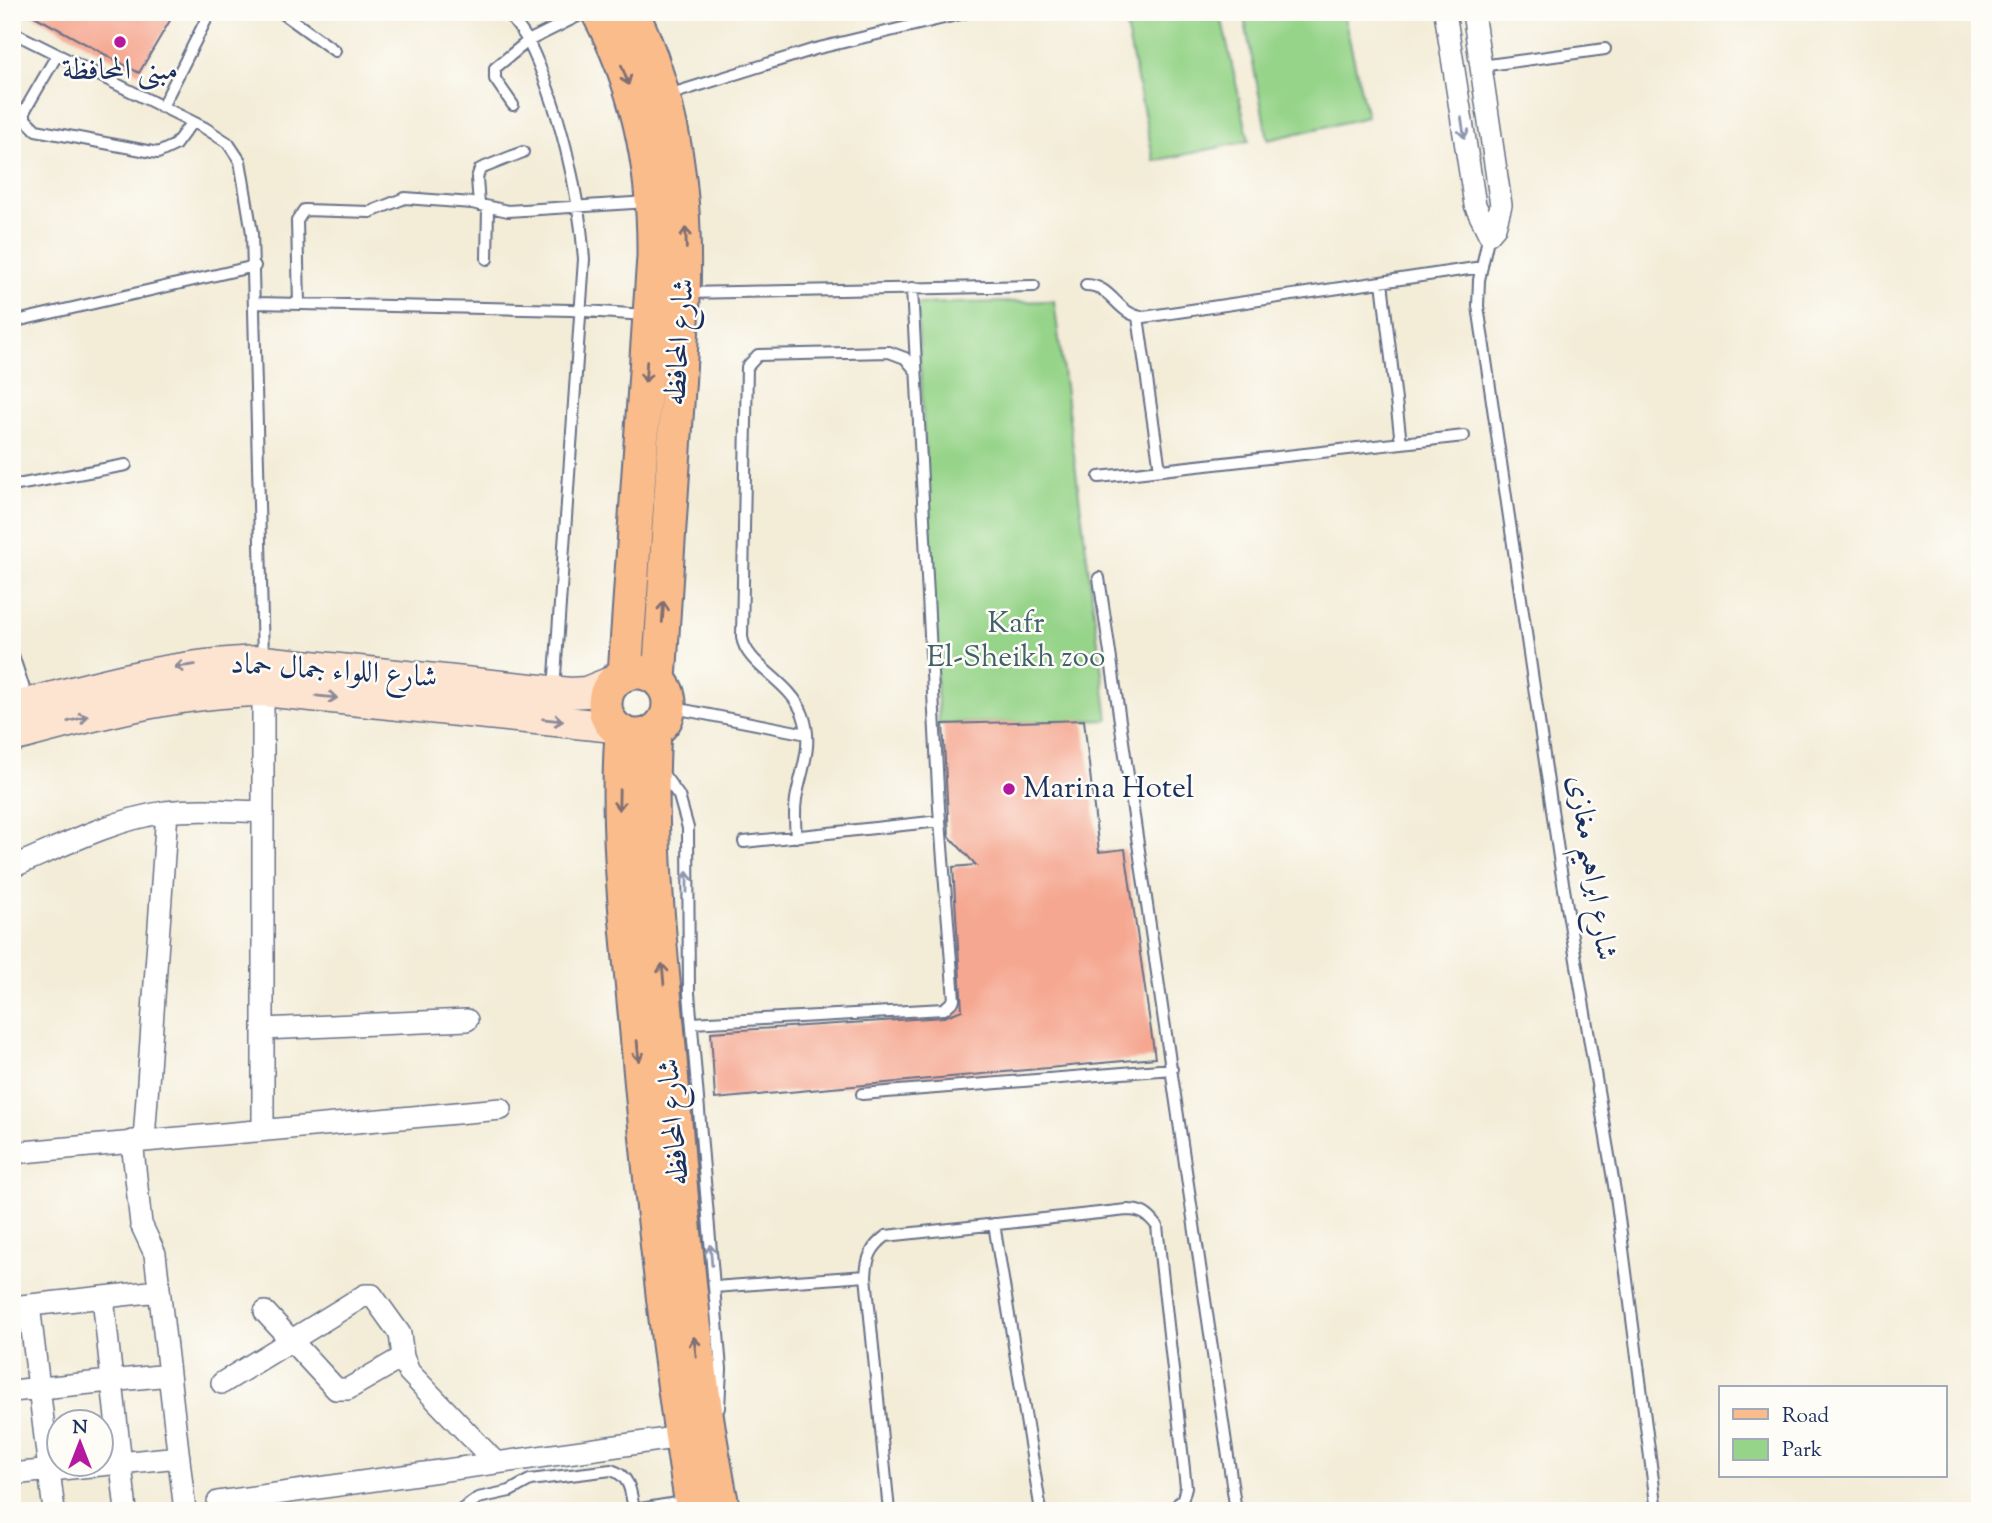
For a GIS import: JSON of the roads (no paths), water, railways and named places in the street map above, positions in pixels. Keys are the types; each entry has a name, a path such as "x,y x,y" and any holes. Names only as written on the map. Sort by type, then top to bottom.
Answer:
{"main road":[{"name":"شارع المحافظه","path":"598,12 634,97 653,201 650,315 621,677"},
{"name":"شارع المحافظه","path":"632,12 663,96 679,162 685,209 685,293 653,850 683,1014 694,1203 690,1300 695,1441 692,1506"},
{"name":"شارع اللواء جمال حماد","path":"21,706 156,670 263,660 471,698 618,729"},
{"path":"643,672 659,720 632,736 618,729 605,708 610,688 621,677 643,672"},
{"name":"شارع اللواء جمال حماد","path":"12,737 148,702 224,691 471,698 586,692 621,677"},
{"name":"شارع المحافظه","path":"618,729 621,852 659,1267 695,1441 723,1511"}],"street":[{"path":"1445,12 1475,205 1489,234"},
{"name":"شارع ابراهيم مغازى","path":"1473,12 1501,205 1495,227 1489,234"},
{"path":"1455,79 1481,71"},
{"path":"263,691 263,1129"},
{"path":"12,867 109,827 167,812 263,812"},
{"path":"167,812 138,1140 141,1224 153,1247 185,1511"},
{"path":"263,1028 467,1020"},
{"path":"12,1153 501,1109"},
{"path":"46,1446 39,1388 21,1306 159,1291"},
{"path":"222,1383 369,1294 374,1296 396,1326 403,1357 414,1378 496,1463"},
{"path":"103,1297 126,1511"},
{"path":"265,1312 332,1386 342,1391 403,1357"},
{"path":"12,1391 169,1376"},
{"path":"218,1502 496,1463 695,1441"},
{"path":"116,1464 178,1457"},
{"path":"12,1475 46,1471"},
{"path":"50,1478 54,1511"}],"lane":[{"path":"162,107 209,12"},
{"path":"281,12 296,17 335,51"},
{"path":"507,12 528,41 552,106 578,208 584,259 554,692"},
{"path":"513,105 495,79 495,68 528,41 586,12"},
{"path":"663,96 815,49 969,12"},
{"path":"12,32 192,122 228,143 240,161 255,266 263,660"},
{"path":"1481,71 1605,49"},
{"path":"57,55 25,110 25,119 36,130 158,153 175,145 192,122"},
{"path":"487,259 484,206 477,178 480,169 523,152"},
{"path":"299,303 297,221 304,211 370,212 405,198 508,211 653,201"},
{"name":"شارع ابراهيم مغازى","path":"1489,234 1478,306 1561,871 1617,1203 1657,1511"},
{"path":"12,322 255,266"},
{"path":"1086,285 1105,289 1120,308 1138,317 1482,267"},
{"path":"1382,282 1401,443"},
{"path":"685,293 1034,286"},
{"path":"683,1014 948,1007 954,996 940,821 912,288"},
{"path":"256,303 582,310 650,315"},
{"path":"1138,317 1160,470"},
{"path":"796,837 795,805 808,754 807,734 794,697 782,682 751,657 743,644 747,367 758,355 889,352 905,358 916,371"},
{"path":"1099,477 1464,436"},
{"path":"12,486 126,465"},
{"path":"1099,578 1236,1511"},
{"path":"12,652 21,706"},
{"path":"659,720 807,734"},
{"path":"744,842 940,821"},
{"path":"862,1094 1172,1069"},
{"path":"694,1203 714,1287 722,1388 695,1441"},
{"path":"889,1511 866,1276 869,1253 886,1236 1139,1210 1150,1216 1157,1226 1186,1487 1183,1498 1172,1511"},
{"path":"994,1224 1041,1511"},
{"path":"714,1287 866,1276"},
{"path":"460,1511 478,1498 510,1491 530,1480 611,1470 621,1474 628,1482 634,1511 692,1506"},
{"path":"448,1511 454,1511"}],"place":[{"name":"مبنى المحافظة","path":"120,42"},
{"name":"Marina Hotel","path":"1009,789"}],"park label":[{"name":"Kafr El-Sheikh zoo","path":"1016,641"}]}
